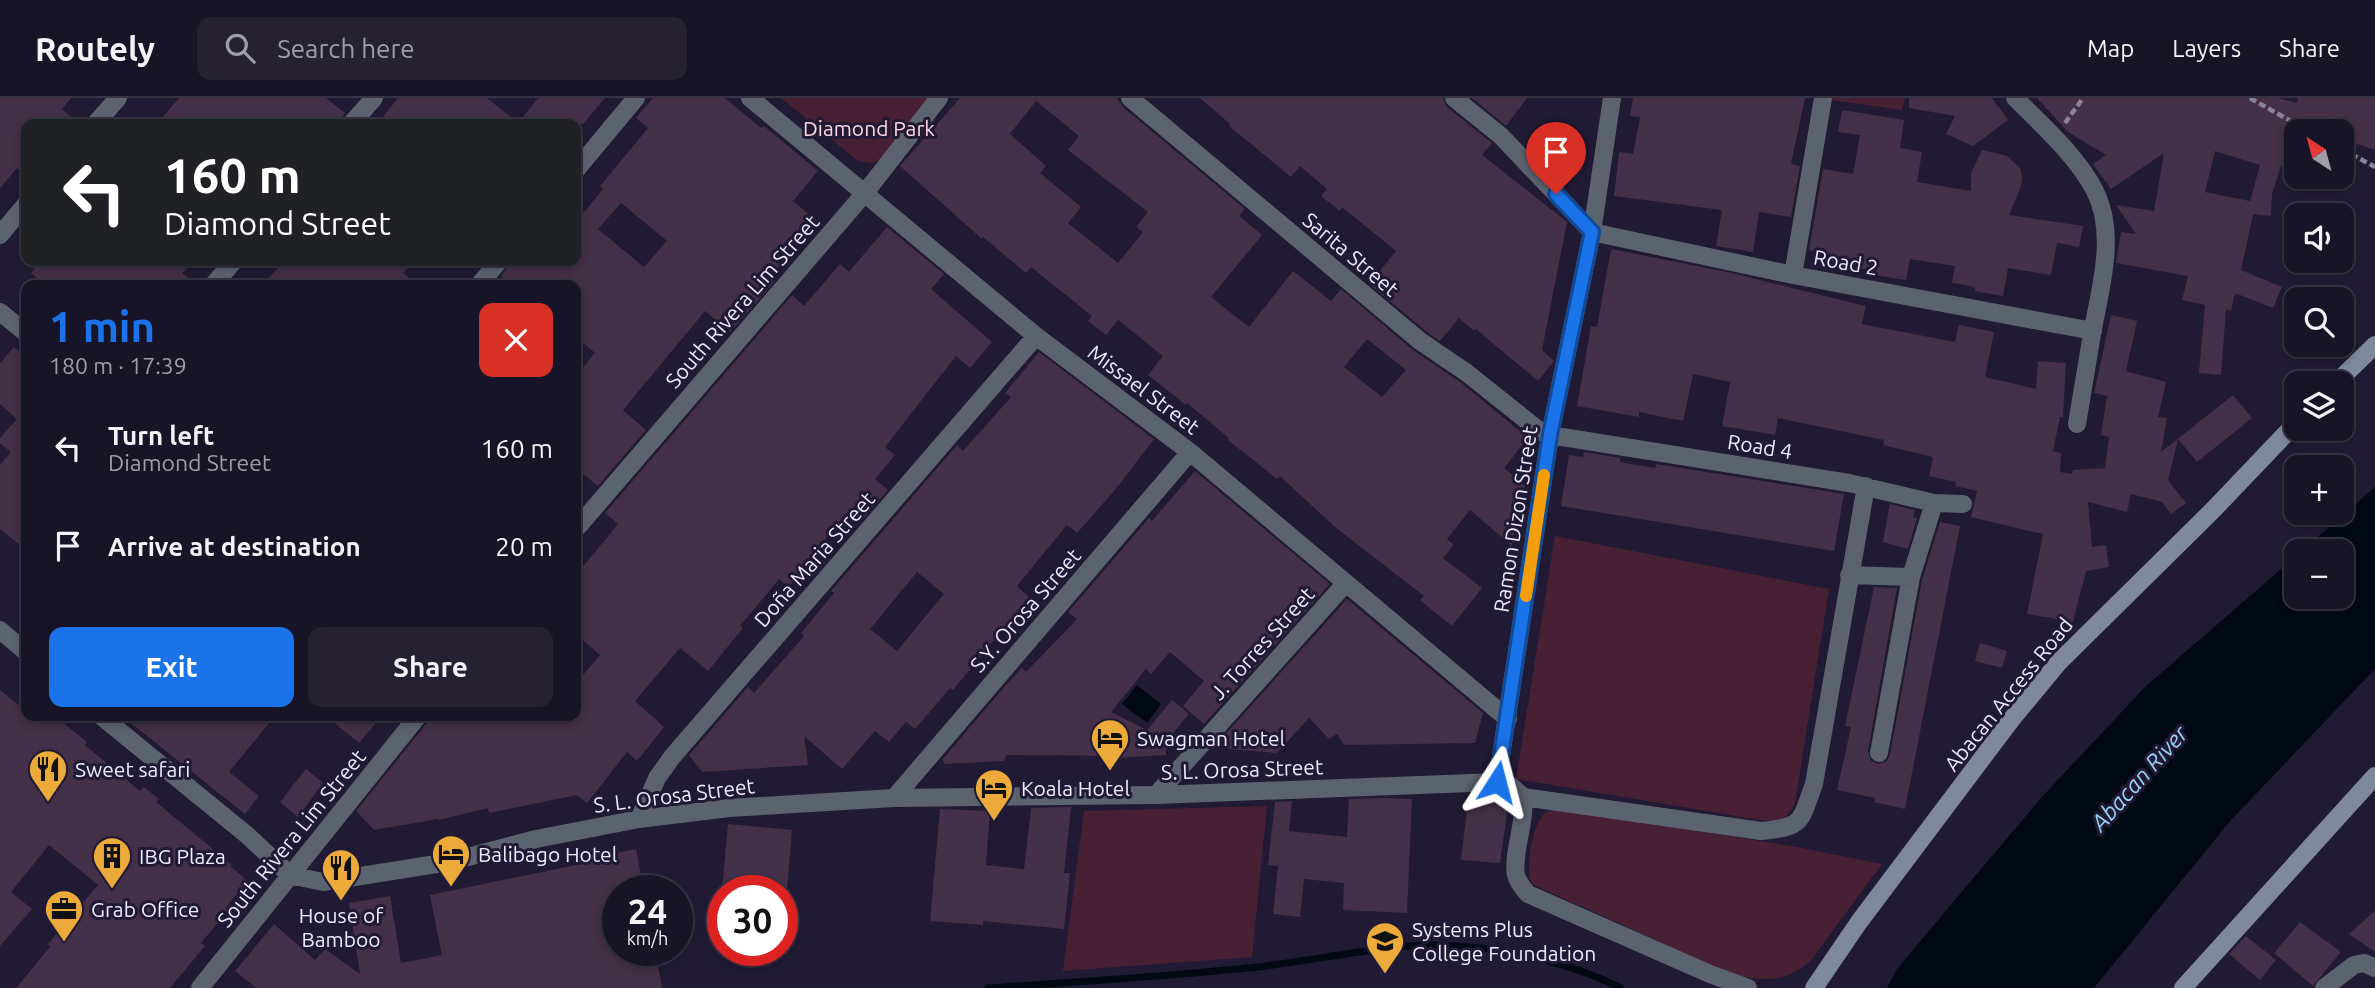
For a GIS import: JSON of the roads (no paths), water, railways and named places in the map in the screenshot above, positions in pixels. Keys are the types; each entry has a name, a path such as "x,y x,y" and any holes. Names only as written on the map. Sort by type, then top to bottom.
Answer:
{"street":[{"path":"99,119 118,98"},
{"path":"355,119 373,98"},
{"path":"581,164 636,98"},
{"name":"Missael Street","path":"750,98 1036,337 1190,452 1508,719"},
{"name":"South Rivera Lim Street","path":"581,523 864,194 939,98"},
{"name":"Sarita Street","path":"1130,98 1420,341 1476,380 1535,428 1550,435"},
{"path":"1454,98 1501,136 1592,232"},
{"name":"Ramon Dizon Street","path":"1497,782 1550,435 1592,232 1612,98"},
{"path":"1793,275 1823,98"},
{"path":"2015,98 2073,159 2095,191 2103,214 2104,272 2077,424"},
{"path":"0,235 21,210"},
{"name":"Road 2","path":"1592,232 1793,275 2093,331"},
{"path":"217,280 229,266"},
{"path":"483,280 495,266"},
{"path":"0,312 21,329"},
{"name":"Doña Maria Street","path":"639,819 657,778 672,757 1036,337"},
{"path":"2348,371 2375,345"},
{"name":"Road 4","path":"1550,435 1866,486 1934,503 1963,504"},
{"name":"Abacan Access Road","path":"1814,988 1859,922 2011,720 2059,662 2284,436"},
{"name":"S.Y. Orosa Street","path":"894,798 1190,452"},
{"path":"1522,797 1761,831 1787,829 1801,821 1814,784 1866,486"},
{"path":"1879,753 1911,578 1934,503"},
{"path":"1849,575 1911,578"},
{"name":"J. Torres Street","path":"1156,795 1345,584"},
{"path":"0,630 21,648"},
{"path":"107,721 247,835 290,875"},
{"name":"South Rivera Lim Street","path":"200,988 414,721"},
{"path":"2183,988 2375,776"},
{"path":"1497,782 1511,786 1522,797 1524,808 1516,877 1528,894 1748,988"},
{"name":"S. L. Orosa Street","path":"290,875 323,882 343,880 449,862 536,839 639,819 729,808 894,798 1156,795 1497,782"},
{"path":"2323,988 2354,965 2364,962 2375,968"}],"water":[{"name":"Abacan River","path":"2375,487 2375,669 2231,820 2094,988 1887,988 1896,970 2040,799 2145,687 2284,566 2284,609 2354,609 2354,539 2316,539 2332,525 2354,525 2354,505"},
{"path":"1137,685 1161,704 1147,723 1122,704"}],"waterway":[{"path":"988,988 1215,971 1390,948 1436,945 1491,949 1545,960 1621,988"}],"place":[{"name":"Swagman Hotel","path":"1110,772"},
{"name":"Sweet safari","path":"48,803"},
{"name":"Koala Hotel","path":"994,822"},
{"name":"Balibago Hotel","path":"451,888"},
{"name":"IBG Plaza","path":"112,890"},
{"name":"House of Bamboo","path":"341,902"},
{"name":"Grab Office","path":"64,943"},
{"name":"Systems Plus College Foundation","path":"1385,975"}],"park label":[{"name":"Diamond Park","path":"869,128"}]}
